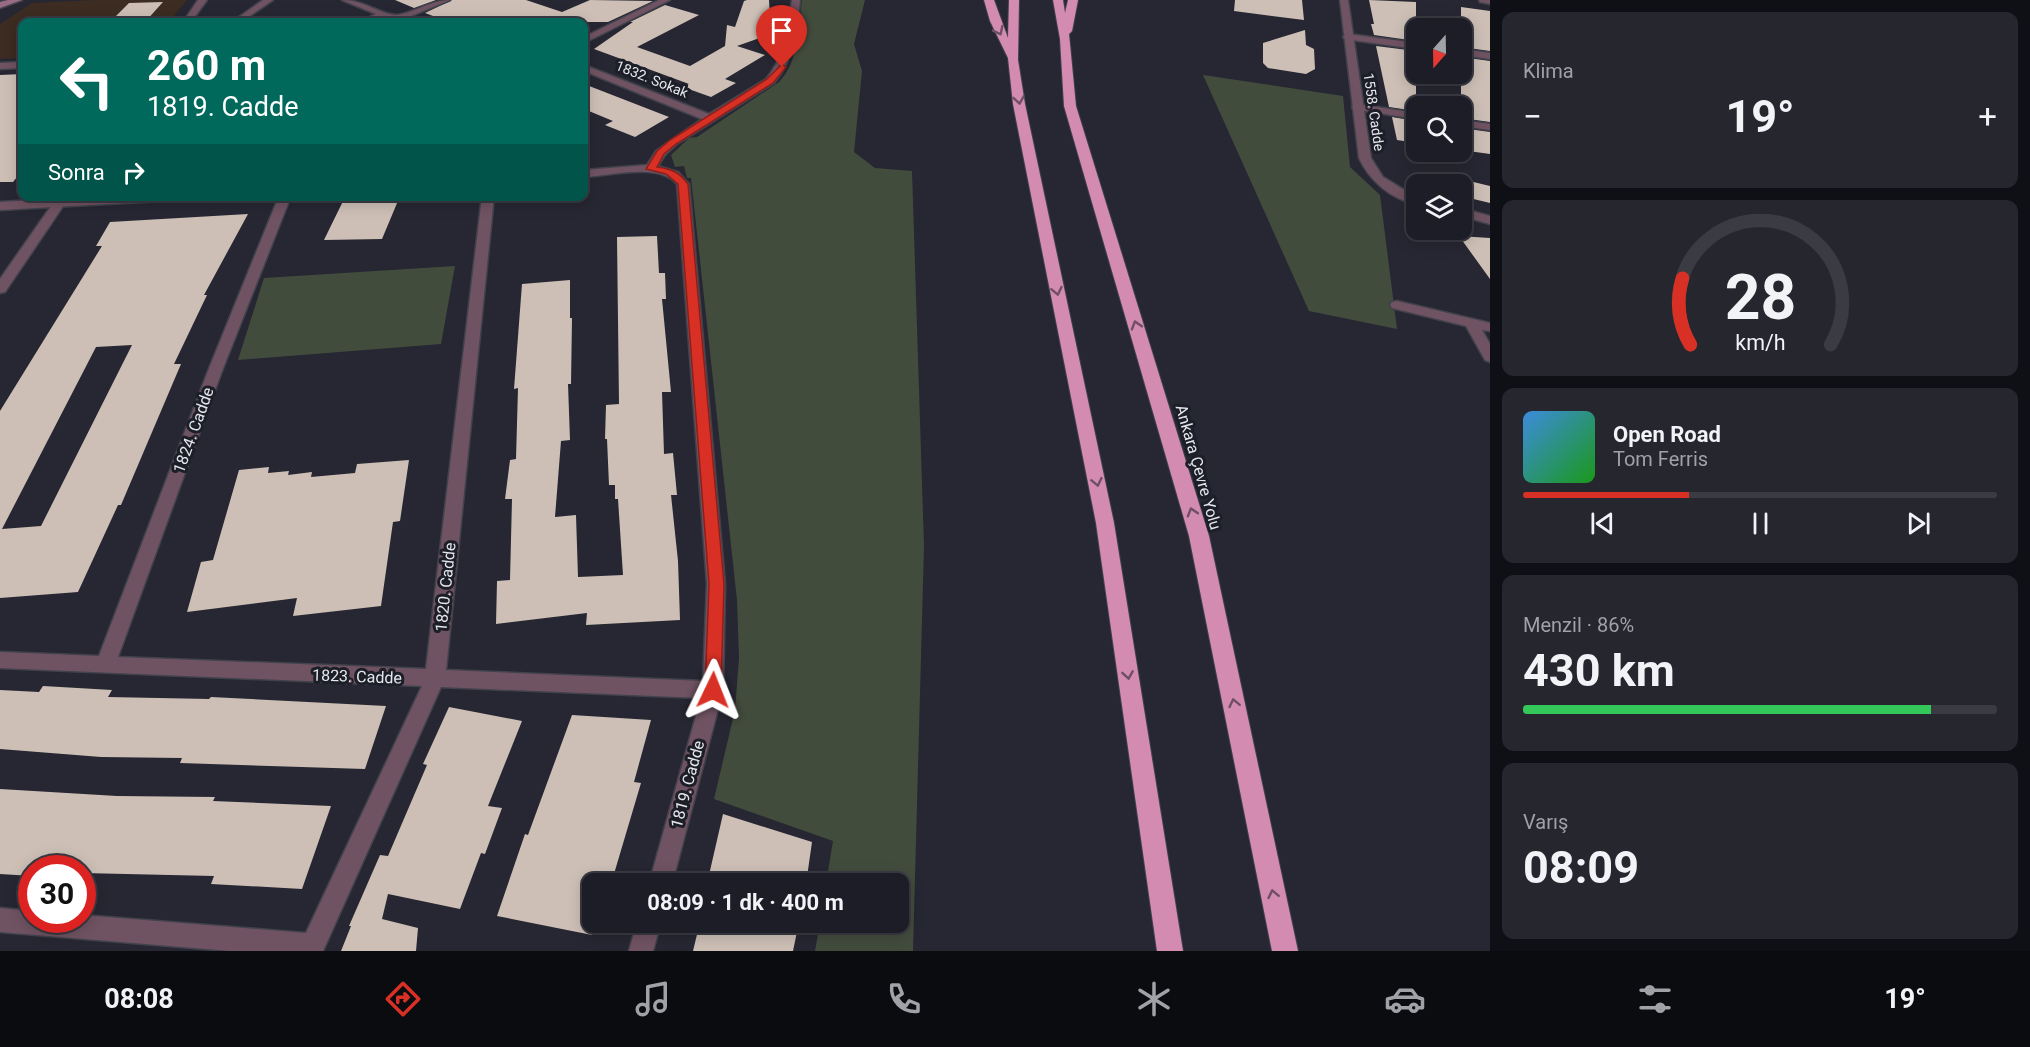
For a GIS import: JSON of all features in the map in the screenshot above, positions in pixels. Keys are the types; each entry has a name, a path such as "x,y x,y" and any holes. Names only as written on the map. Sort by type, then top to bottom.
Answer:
{"highway":[{"path":"989,0 994,21 1013,60"},
{"path":"1014,0 1013,60 1019,104 1106,523 1170,951"},
{"name":"Ankara Çevre Yolu","path":"1058,0 1065,39 1070,106 1199,536 1285,951"},
{"path":"1065,39 1073,0"}],"main road":[{"path":"0,5 18,0"}],"street":[{"path":"190,18 203,0"},
{"path":"242,18 269,0"},
{"path":"346,0 397,18 446,0"},
{"path":"588,38 666,0"},
{"path":"588,174 651,169 660,153 709,118 770,81 777,74 792,29 796,0"},
{"name":"1558. Cadde","path":"1344,0 1365,158 1369,171 1387,186 1406,196"},
{"path":"1483,0 1490,1"},
{"path":"373,18 384,14"},
{"path":"1348,37 1406,45"},
{"path":"1472,54 1490,56"},
{"path":"0,66 18,65"},
{"name":"1832. Sokak","path":"588,70 709,118"},
{"path":"1358,107 1406,114"},
{"path":"1472,125 1490,127"},
{"name":"1819. Cadde","path":"651,169 669,171 683,184 716,584 713,690 663,873"},
{"path":"0,206 51,201"},
{"path":"0,289 60,201"},
{"name":"1824. Cadde","path":"105,665 215,371 283,201"},
{"name":"1820. Cadde","path":"311,948 435,679 487,201"},
{"path":"1472,215 1490,220"},
{"path":"1397,305 1490,327"},
{"path":"1471,322 1490,357"},
{"name":"1823. Cadde","path":"0,660 713,690"},
{"path":"0,920 311,948"},
{"path":"641,951 646,933"}],"shaded area":[{"path":"187,0 172,18 18,18 18,58 0,59 0,24 32,3"}],"green space":[{"path":"802,0 865,0 854,44 862,71 854,152 875,168 912,171 924,546 913,951 815,951 818,933 909,933 909,873 828,873 833,841 714,799 735,710 739,658 737,600 691,178 687,178 684,166 675,167 671,155 689,138 697,137 779,82 790,65 798,33"},
{"path":"1203,75 1343,96 1350,167 1380,195 1397,329 1309,311"},
{"path":"455,266 441,344 238,360 264,278"}],"building":[{"path":"395,0 436,0 414,8"},
{"path":"452,0 526,0 562,12 590,0 653,1 608,22 588,22 588,18 438,18 425,13"},
{"path":"769,0 771,34 737,46 765,55 725,79 736,83 711,97 683,87 689,84 594,49 633,22 630,22 665,5 699,15 637,47 690,66 725,46 727,25 735,27 744,1"},
{"path":"1235,0 1302,0 1304,20 1234,11"},
{"path":"1369,0 1416,2 1416,18 1406,18 1406,40 1374,35 1371,24 1374,24"},
{"path":"163,2 149,18 114,18 129,3"},
{"path":"1461,7 1490,11 1490,51 1472,49 1472,18 1461,18"},
{"path":"1305,30 1306,45 1314,49 1315,69 1306,74 1268,68 1263,63 1263,43"},
{"path":"1376,46 1406,50 1406,84 1416,84 1416,96 1406,96 1406,110 1389,107"},
{"path":"1472,59 1490,61 1490,122 1472,120 1472,96 1461,96 1461,84 1472,84"},
{"path":"18,74 18,176 13,182 0,182 0,75"},
{"path":"588,86 669,117 635,137 605,125 613,121 588,111"},
{"path":"1392,117 1406,119 1406,141 1397,140"},
{"path":"1472,130 1490,132 1490,154 1472,152"},
{"path":"1472,182 1490,186 1490,203 1472,199"},
{"path":"343,201 398,201 382,239 324,240"},
{"path":"248,214 204,295 207,295 174,364 181,364 121,505 118,505 78,592 0,598 0,411 102,246 96,246 110,222","holes":["132,345 41,526 2,529 96,347"]},
{"path":"657,236 659,273 665,273 666,299 662,299 671,392 662,392 664,454 673,453 677,495 671,495 678,561 680,620 586,625 587,613 496,624 497,581 510,580 512,499 505,499 510,460 516,459 518,388 514,389 522,284 570,280 571,384 568,384 570,440 561,441 555,517 576,515 578,577 623,575 618,499 615,499 615,485 609,485 607,439 605,439 606,405 619,404 617,237"},
{"path":"1472,237 1490,238 1490,279 1462,240 1472,240"},
{"path":"409,460 400,521 393,522 381,606 293,616 297,598 187,612 201,562 213,560 239,470 269,467 268,473 289,471 288,475 312,472 311,477 355,473 357,464"},
{"path":"43,686 112,690 108,697 209,699 211,697 386,706 365,769 180,763 182,758 101,757 0,749 0,690 39,692"},
{"path":"449,707 522,721 488,806 502,808 485,854 481,853 460,909 388,894 382,919 418,928 416,951 341,951 351,926 349,926 380,855 388,856 427,765 423,764"},
{"path":"572,715 651,720 634,782 641,783 614,873 582,873 582,933 497,916 525,834 528,835"},
{"path":"0,789 117,796 215,797 213,801 331,806 302,889 211,884 214,876 96,873 96,855 18,855 18,875 0,874"},
{"path":"723,814 812,842 808,873 709,873"},
{"path":"697,933 797,933 793,951 693,951"}],"route":[{"path":"713,690 716,584 683,184 669,171 651,169 660,153 673,142 770,81 782,67"}]}
